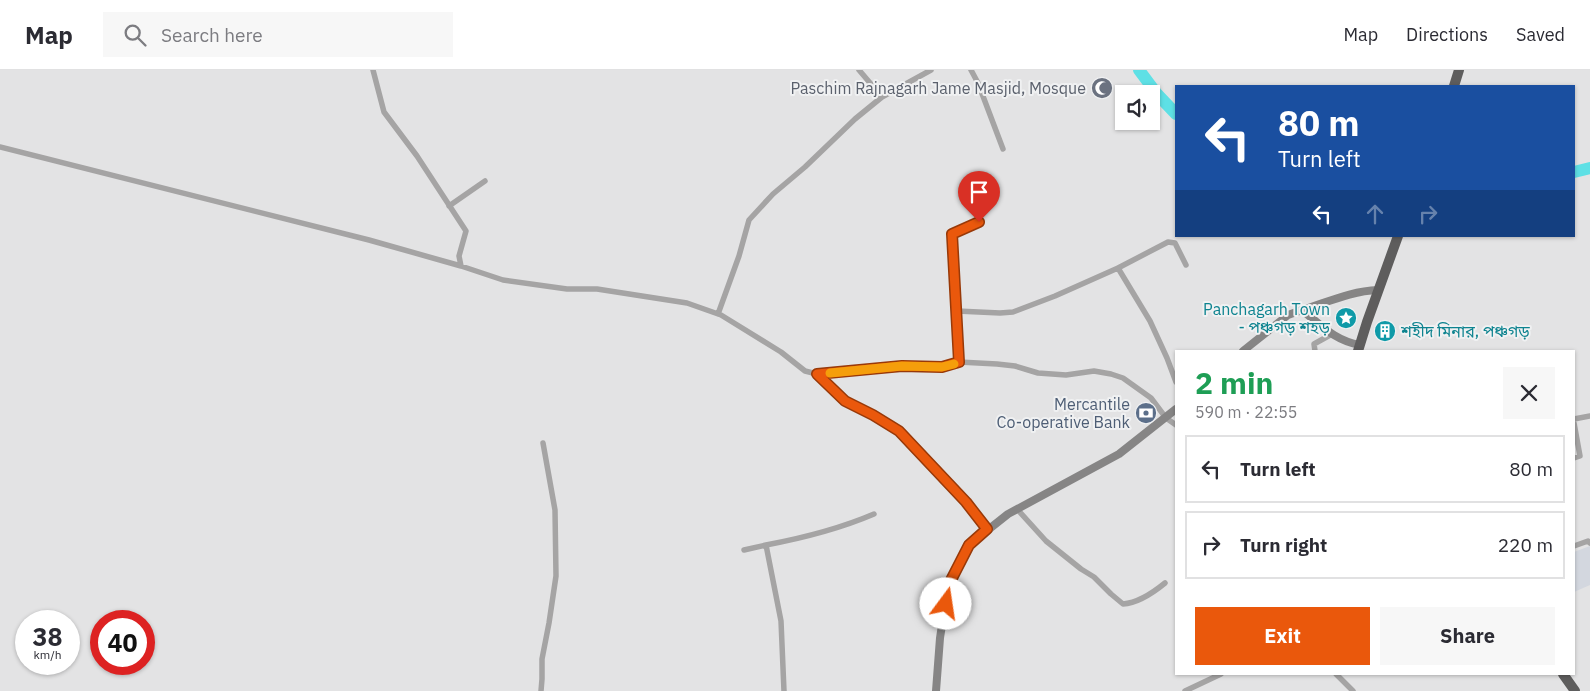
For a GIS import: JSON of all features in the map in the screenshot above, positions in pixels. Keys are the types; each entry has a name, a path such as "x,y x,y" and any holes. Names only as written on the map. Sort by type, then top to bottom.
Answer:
{"highway":[{"path":"1454,85 1460,70"},
{"path":"1359,348 1366,322 1398,237"},
{"path":"1564,675 1575,691"}],"street":[{"path":"372,70 384,112 417,156 466,232 459,256 461,266"},
{"path":"859,70 882,97"},
{"path":"718,314 739,256 749,220 773,194 882,97 931,70"},
{"path":"971,70 978,83 1003,149"},
{"path":"0,147 369,240 503,280 567,288 597,289 687,304 718,314 781,352 805,371 817,374 902,366 942,367 959,362 1015,366 1038,373 1066,375 1094,371 1123,378 1151,398 1166,418 1175,423"},
{"path":"449,206 485,182"},
{"path":"959,362 952,234 979,222"},
{"path":"957,311 1013,312 1118,268 1168,242 1175,243 1186,266"},
{"path":"1118,268 1150,321 1175,379"},
{"path":"1244,350 1288,315 1363,290 1378,290"},
{"path":"1302,310 1332,334 1359,348"},
{"path":"1315,350 1314,344 1332,334"},
{"path":"817,374 845,401 899,431 959,494 987,529"},
{"path":"936,691 940,638 948,586 969,545 987,529 1017,509 1119,454 1175,410"},
{"path":"1575,421 1590,416"},
{"path":"1575,427 1580,456 1575,458"},
{"path":"541,691 542,659 556,576 556,510 543,443"},
{"path":"1017,509 1046,541 1094,577 1123,604 1129,604 1142,598 1165,583"},
{"path":"744,550 824,532 851,524 874,514"},
{"path":"1575,546 1588,541 1590,543"},
{"path":"766,545 781,621 784,691"},
{"path":"1185,691 1219,675"},
{"path":"1337,675 1353,691"}],"shaded area":[{"path":"1590,546 1590,585 1575,592 1575,552"}],"waterway":[{"path":"1139,70 1157,94 1175,113"},
{"path":"1575,172 1590,168"}],"slow traffic":[{"path":"830,373 902,366 942,367 954,364"}],"place":[{"name":"Paschim Rajnagarh Jame Masjid, Mosque","path":"1102,88"},
{"name":"Panchagarh Town - পঞ্চগড় শহড়","path":"1346,318"},
{"name":"শহীদ মিনার, পঞ্চগড়","path":"1385,331"},
{"name":"Mercantile Co-operative Bank","path":"1146,413"}],"route":[{"path":"946,604 948,586 969,545 987,529 940,473 899,431 845,401 817,374 902,366 942,367 959,362 952,234 979,222"}]}
